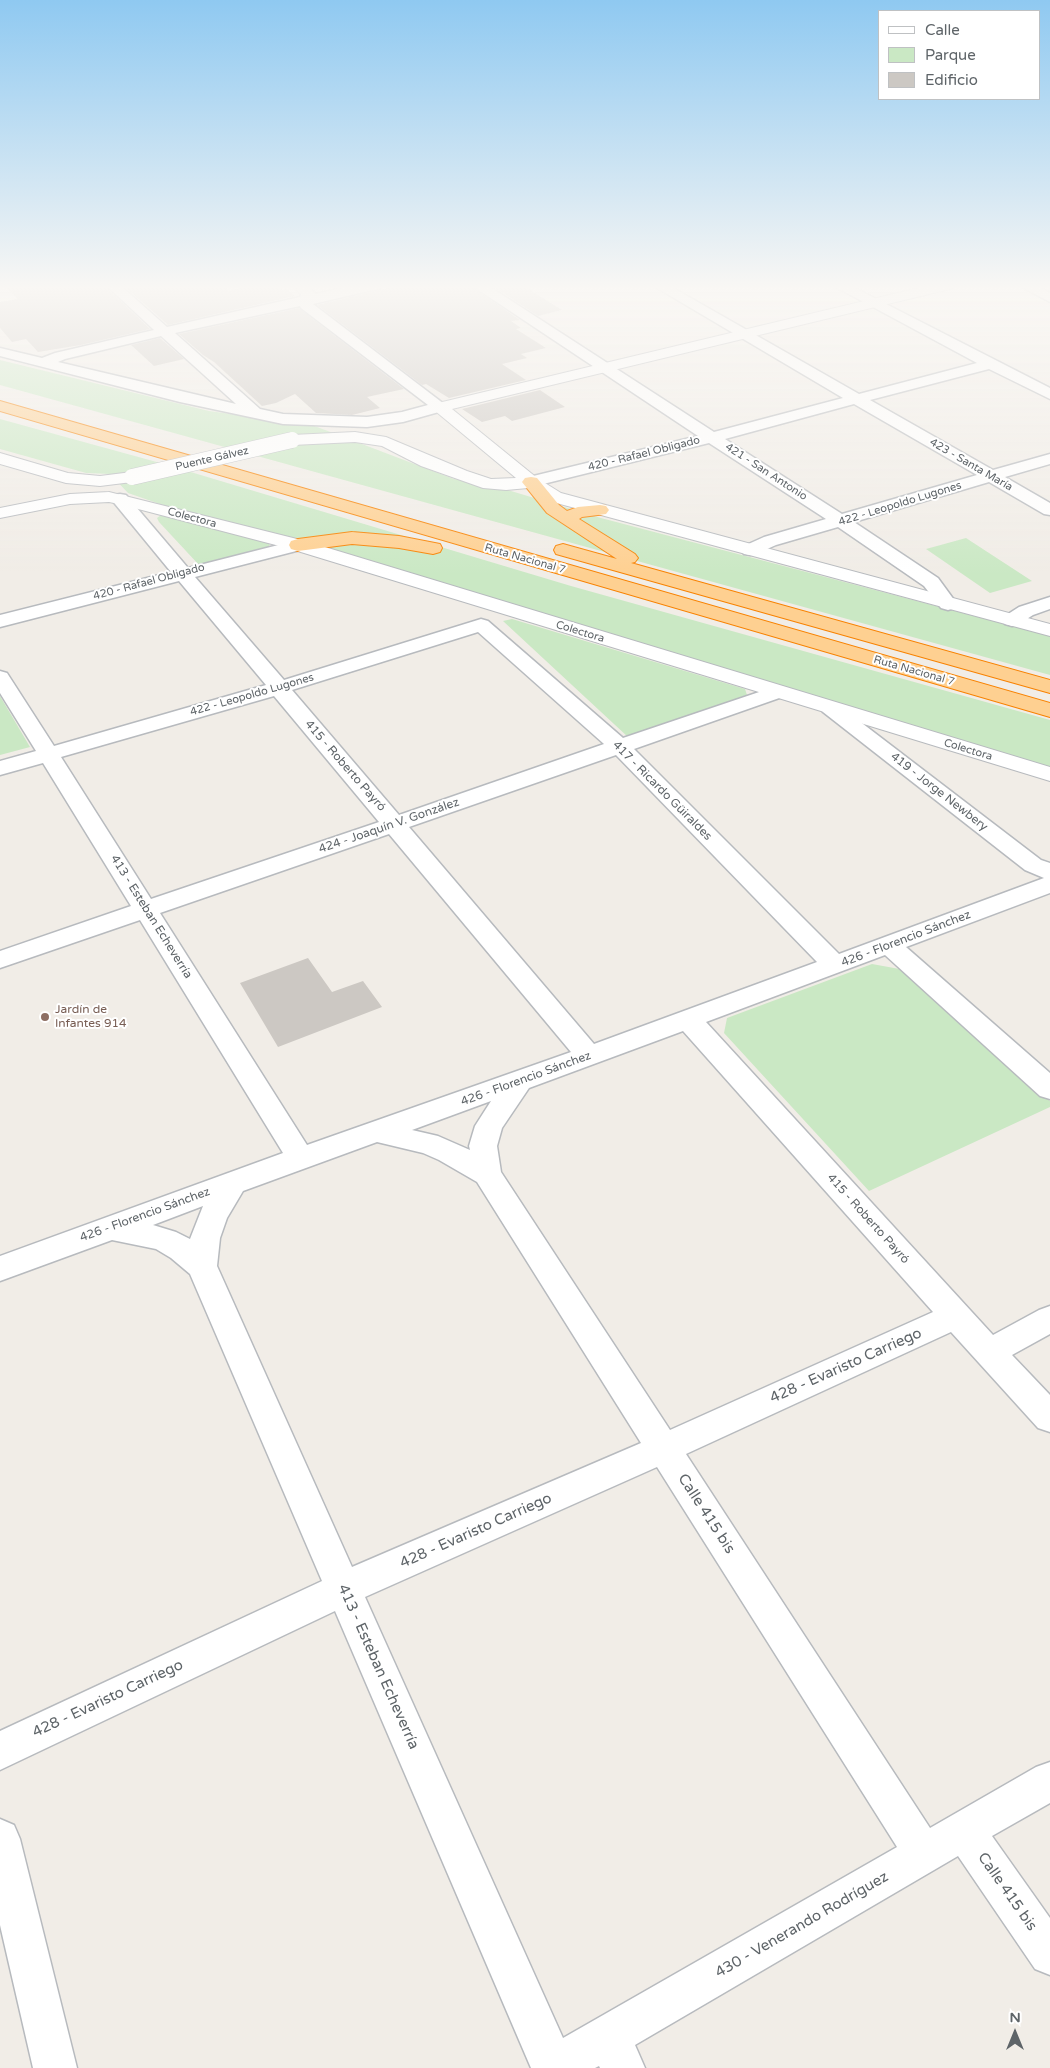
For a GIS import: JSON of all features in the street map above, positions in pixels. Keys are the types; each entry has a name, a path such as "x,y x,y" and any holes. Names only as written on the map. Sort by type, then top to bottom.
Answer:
{"highway":[{"name":"Ruta Nacional 7","path":"0,391 499,532"},
{"name":"Ruta Nacional 7","path":"0,406 1050,710"},
{"path":"531,482 553,509 624,556 649,569 701,589"},
{"path":"568,520 572,514 578,512 600,510"},
{"path":"298,545 352,538 399,542 634,591"},
{"name":"Ruta Nacional 7","path":"547,546 1050,687"}],"street":[{"path":"117,382 236,410 253,411 283,419 367,422 404,417 550,382"},
{"path":"219,382 253,411"},
{"path":"406,382 531,482 555,497 1050,630"},
{"name":"421 - San Antonio","path":"627,382 931,582 948,604"},
{"name":"423 - Santa María","path":"826,382 1050,510"},
{"name":"420 - Rafael Obligado","path":"531,482 923,382"},
{"path":"1025,382 1050,394"},
{"name":"Puente Gálvez","path":"0,458 66,478 100,481 132,477 292,440 355,437 386,442 436,465 489,484 506,485 531,482"},
{"name":"422 - Leopoldo Lugones","path":"750,550 770,541 1050,458"},
{"name":"Colectora","path":"0,513 52,501 115,498 298,545 1050,774"},
{"name":"415 - Roberto Payró","path":"115,498 396,824 589,1056"},
{"name":"420 - Rafael Obligado","path":"0,621 298,545"},
{"path":"1012,620 1026,611 1050,603"},
{"path":"481,625 489,604"},
{"name":"422 - Leopoldo Lugones","path":"0,768 279,688 481,625"},
{"name":"417 - Ricardo Güiraldes","path":"481,625 620,747 835,965"},
{"name":"413 - Esteban Echeverría","path":"0,677 301,1158"},
{"name":"424 - Joaquín V. González","path":"0,960 778,692"},
{"name":"419 - Jorge Newbery","path":"830,708 1033,864 1050,872"},
{"name":"426 - Florencio Sánchez","path":"0,1269 301,1158 589,1056 1050,884"},
{"path":"889,945 1050,1089"},
{"name":"415 - Roberto Payró","path":"688,1019 1050,1418"},
{"name":"Calle 415 bis","path":"519,1081 489,1126 483,1146 487,1174 924,1854"},
{"name":"Calle 415 bis","path":"378,1132 428,1144 450,1152 487,1174"},
{"name":"413 - Esteban Echeverría","path":"202,1266 205,1238 213,1215 234,1183"},
{"name":"413 - Esteban Echeverría","path":"110,1228 142,1233 165,1240 182,1249 202,1266 554,2068"},
{"name":"428 - Evaristo Carriego","path":"0,1751 343,1589 664,1448 956,1316"},
{"path":"990,1352 1050,1319"},
{"name":"430 - Venerando Rodríguez","path":"554,2068 615,2052 924,1854 1050,1781"},
{"name":"Calle 415 bis","path":"964,1830 1050,1954"},
{"path":"0,1839 55,2068"}],"green space":[{"path":"0,382 88,382 209,411 312,425 454,479 501,488 601,518 1050,636 1050,675 0,385"},
{"path":"0,419 164,464 571,586 1050,720 1050,773 180,511 128,493 110,474 86,473 0,449"},
{"path":"161,515 270,542 269,547 199,565 159,522 157,518"},
{"path":"966,538 1032,581 990,593 926,549"},
{"path":"512,619 745,689 747,695 628,737 503,621"},
{"path":"0,696 30,747 0,755"},
{"path":"872,964 905,970 1050,1101 1050,1107 869,1191 724,1033 727,1018"}],"building":[{"path":"235,382 394,382 404,389 367,397 380,408 352,415 316,413 295,394 276,403 262,406"},
{"path":"417,382 520,382 449,398 426,384 422,385"},
{"path":"540,390 565,407 512,421 505,416 482,422 462,409"},
{"path":"308,958 332,992 363,981 382,1007 278,1047 240,983"}],"place":[{"name":"Jardín de Infantes 914","path":"45,1017"}]}
